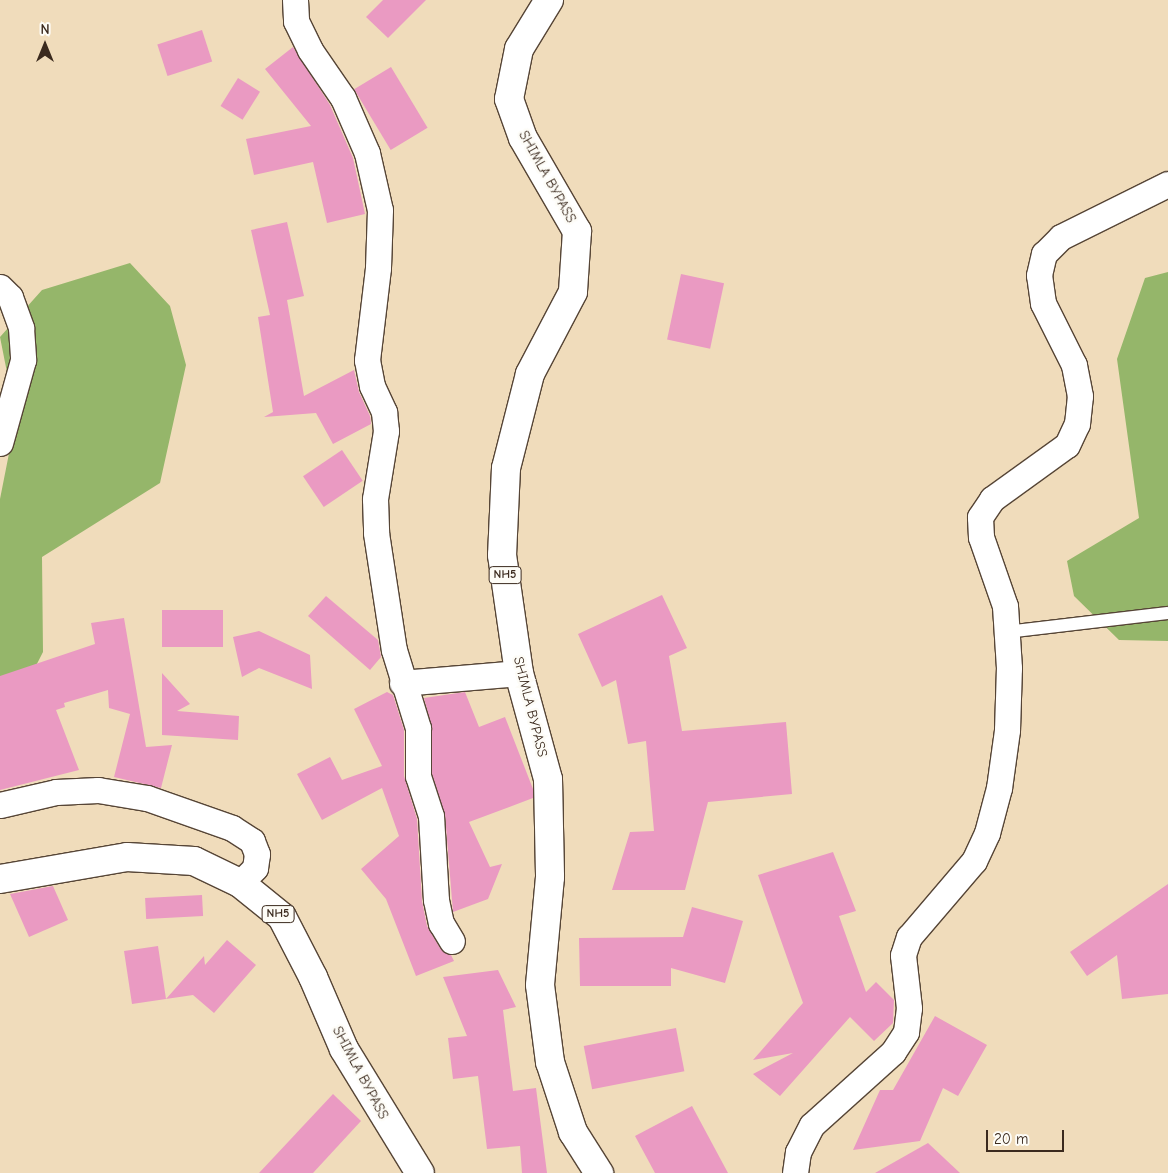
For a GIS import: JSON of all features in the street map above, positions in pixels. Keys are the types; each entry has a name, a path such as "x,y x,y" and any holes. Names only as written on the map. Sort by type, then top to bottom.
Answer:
{"highway":[{"name":"SHIMLA BYPASS","path":"550,0 519,49 510,99 523,138 553,186 577,231 573,292 530,374 506,468 502,554 519,673 548,779 550,877 540,984 550,1062 573,1132 599,1173"},
{"name":"SHIMLA BYPASS","path":"0,879 127,857 194,861 240,883 282,917 313,977 344,1049 420,1173"}],"street":[{"path":"295,0 296,21 310,50 343,98 368,153 380,210 378,268 368,360 372,386 384,412 386,431 375,499 376,533 402,683 418,728 418,776 431,816 436,900 441,922 452,941"},
{"path":"795,1173 798,1152 812,1125 894,1052 906,1032 909,1008 903,955 908,937 974,861 987,833 999,788 1007,730 1009,668 1004,606 981,537 980,517 992,499 1067,445 1077,424 1080,396 1074,365 1043,303 1039,275 1044,254 1061,237 1168,184"},
{"path":"0,287 10,297 21,328 23,360 0,443"},
{"path":"402,683 519,673"},
{"path":"0,805 56,792 98,790 147,798 232,828 252,841 257,854 255,868 240,883"}],"lane":[{"path":"1006,632 1168,613"}],"green space":[{"path":"130,263 170,306 186,365 160,483 42,557 43,652 16,705 0,710 0,499 16,418 0,337 42,290"},
{"path":"1168,272 1168,641 1119,640 1074,596 1067,561 1139,518 1117,359 1145,278"}],"building":[{"path":"383,0 426,0 388,38 366,17"},
{"path":"202,30 212,61 167,76 157,45"},
{"path":"293,47 330,105 353,158 365,214 327,223 313,162 254,175 246,139 311,126 265,69"},
{"path":"391,67 428,128 391,150 354,89"},
{"path":"238,78 260,92 243,120 221,106"},
{"path":"287,222 304,296 287,300 304,396 354,370 359,392 370,416 371,424 333,444 316,413 264,417 273,412 258,317 270,315 251,230"},
{"path":"681,274 724,283 710,349 667,340"},
{"path":"342,450 363,481 324,507 303,476"},
{"path":"662,595 687,648 669,656 682,731 786,722 792,794 708,802 685,890 612,890 630,832 654,831 646,741 628,744 616,680 602,687 578,634"},
{"path":"326,596 378,640 381,657 370,670 308,616"},
{"path":"162,610 223,610 223,647 162,647"},
{"path":"124,618 146,747 172,745 161,788 114,777 130,714 109,708 108,690 64,703 65,707 56,710 79,770 0,790 0,676 95,644 91,623"},
{"path":"259,631 310,655 312,689 259,668 242,677 233,637"},
{"path":"162,673 190,704 177,711 239,716 238,740 162,735"},
{"path":"387,692 393,695 404,730 404,776 417,819 422,901 427,926 440,948 451,955 454,961 416,976 386,899 361,869 399,836 382,788 322,820 297,774 330,757 342,780 382,766 354,709"},
{"path":"465,692 479,727 505,717 533,789 533,798 469,822 490,867 502,864 488,899 453,912 445,815 432,774 432,728 424,698"},
{"path":"833,852 856,911 839,916 866,992 876,982 894,1000 893,1023 874,1041 850,1017 780,1096 753,1074 793,1053 753,1060 803,1003 758,875"},
{"path":"1168,884 1168,994 1122,999 1117,955 1087,976 1070,952"},
{"path":"53,886 68,920 29,937 10,894"},
{"path":"202,895 203,916 146,919 145,898"},
{"path":"692,907 743,921 725,983 671,968 671,986 580,986 579,938 683,937"},
{"path":"227,940 256,965 214,1013 193,995 166,999 204,956 205,965"},
{"path":"158,946 166,999 132,1004 124,951"},
{"path":"498,970 516,1007 503,1010 513,1091 536,1088 547,1173 522,1173 520,1146 487,1149 478,1076 453,1079 448,1038 467,1036 443,977"},
{"path":"935,1016 987,1045 958,1096 943,1088 920,1141 853,1150 880,1090 893,1090"},
{"path":"676,1028 684,1071 592,1089 584,1046"},
{"path":"333,1094 361,1121 313,1173 259,1173"},
{"path":"692,1106 728,1173 655,1173 635,1136"},
{"path":"928,1143 960,1173 875,1173"}]}
